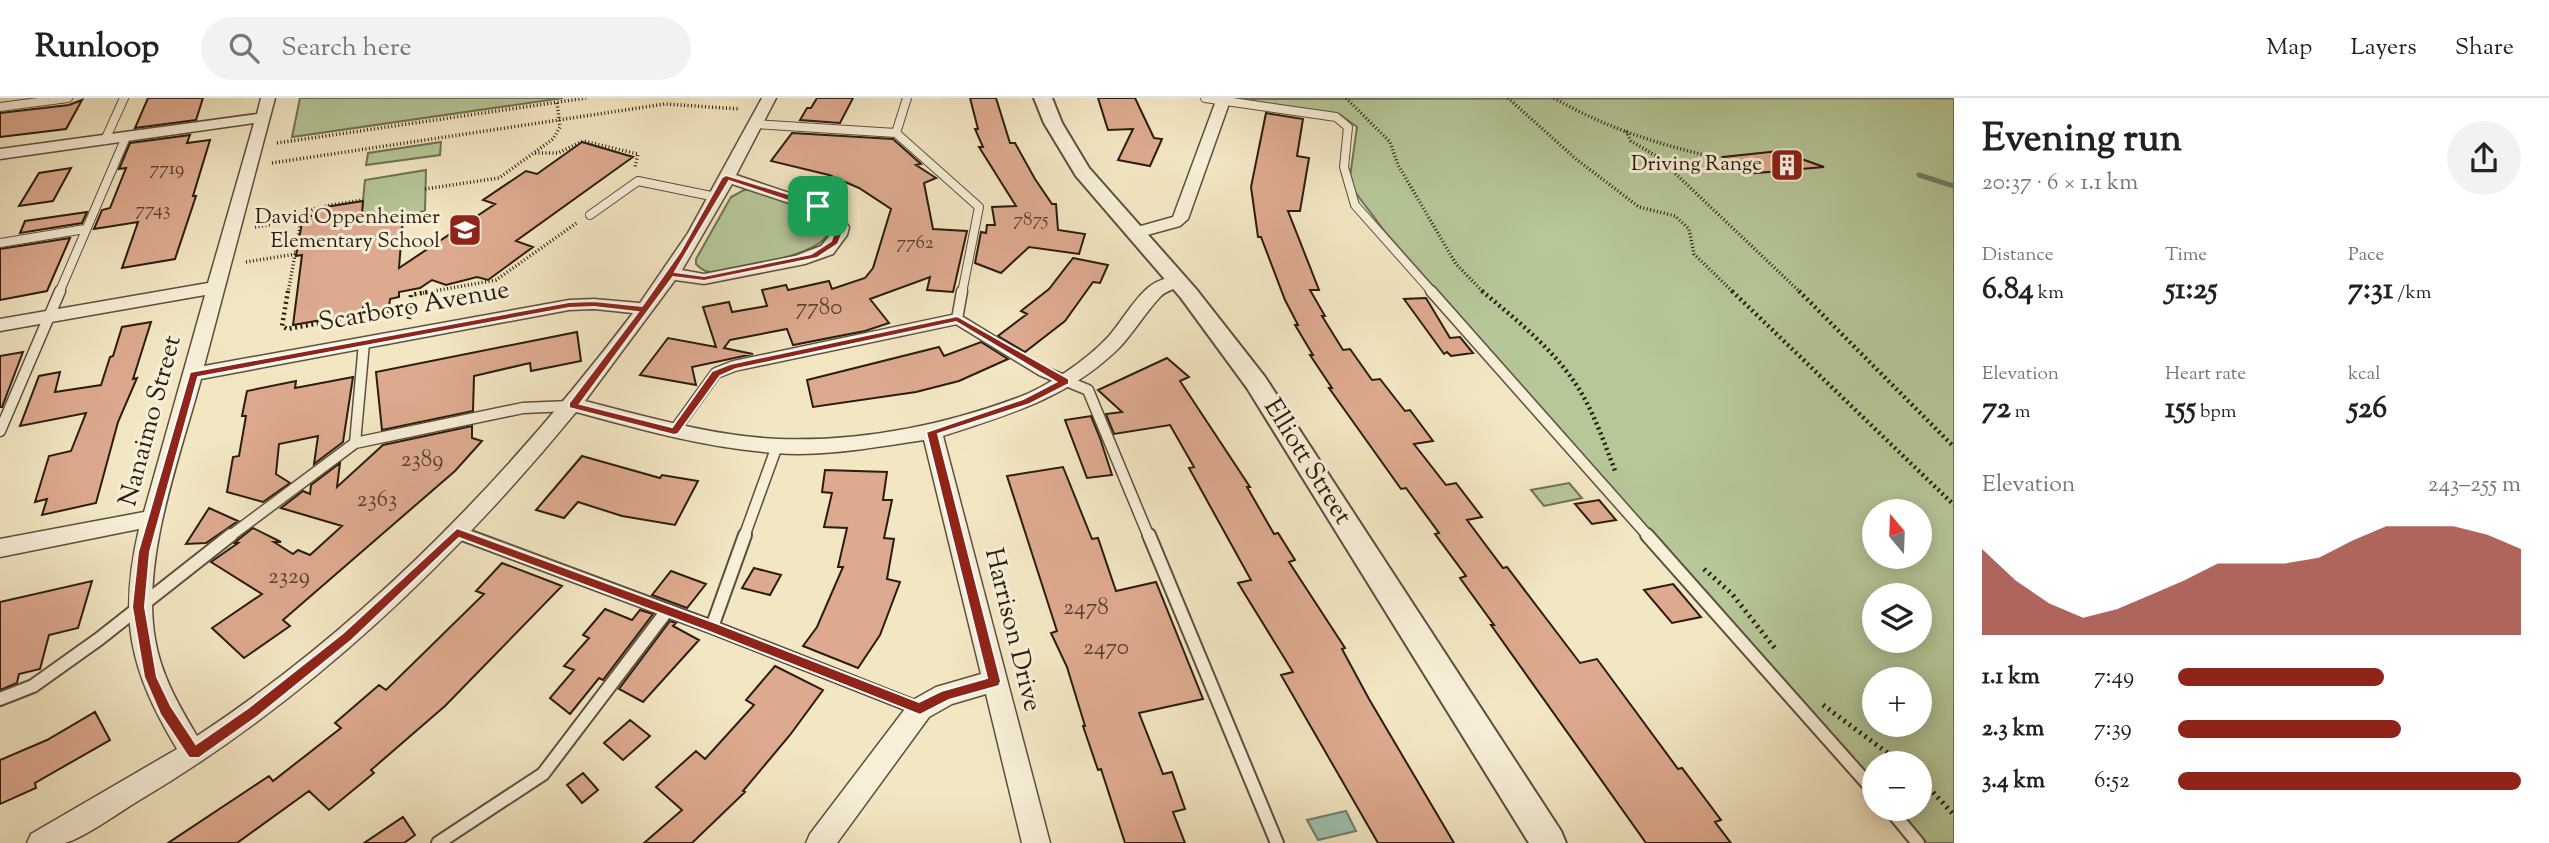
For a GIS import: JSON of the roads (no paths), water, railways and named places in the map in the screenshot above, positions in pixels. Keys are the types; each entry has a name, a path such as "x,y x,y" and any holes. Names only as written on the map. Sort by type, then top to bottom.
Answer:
{"street":[{"name":"Nanaimo Street","path":"194,754 165,710 151,677 138,607 140,573 268,98"},
{"path":"41,843 194,754 253,713 347,636 457,532 573,405 645,309 670,274 716,197 769,98"},
{"name":"Elliott Street","path":"1043,98 1068,150 1178,281 1256,383 1549,843"},
{"path":"1136,233 1180,219 1224,99"},
{"path":"0,154 263,117"},
{"path":"670,274 704,279 799,261 827,250 839,235 841,227 831,212 748,182 726,177"},
{"path":"573,405 674,432 777,446 838,445 932,432 1027,401 1065,382 1113,343 1156,290 1178,281"},
{"path":"0,326 218,287"},
{"name":"Scarboro Avenue","path":"194,374 569,305 594,304 645,309"},
{"name":"Harrison Drive","path":"932,432 1036,843"},
{"path":"0,548 153,518"},
{"path":"820,843 920,709 945,695 995,681"}],"lane":[{"path":"0,107 68,98"},
{"path":"105,140 124,98"},
{"path":"896,133 907,98"},
{"path":"1205,98 1336,117 1349,127 1343,166 1345,183 1355,205 1862,777"},
{"path":"756,124 896,133 979,208 957,319"},
{"path":"1,428 126,137"},
{"path":"590,215 638,181 716,197"},
{"path":"0,243 85,229"},
{"path":"674,432 716,373 734,366 957,319 1042,371 1088,390 1277,843"},
{"path":"355,443 364,343"},
{"path":"0,699 33,686 99,639 355,443 523,408 573,405"},
{"path":"712,627 777,446"},
{"path":"457,532 712,627 920,709"},
{"path":"438,843 543,774 666,611"},
{"path":"1900,821 1918,843"}],"waterway":[{"path":"1919,175 1954,186"}],"place":[{"name":"Driving Range","path":"1787,165"},
{"name":"David Oppenheimer Elementary School","path":"465,230"}]}
